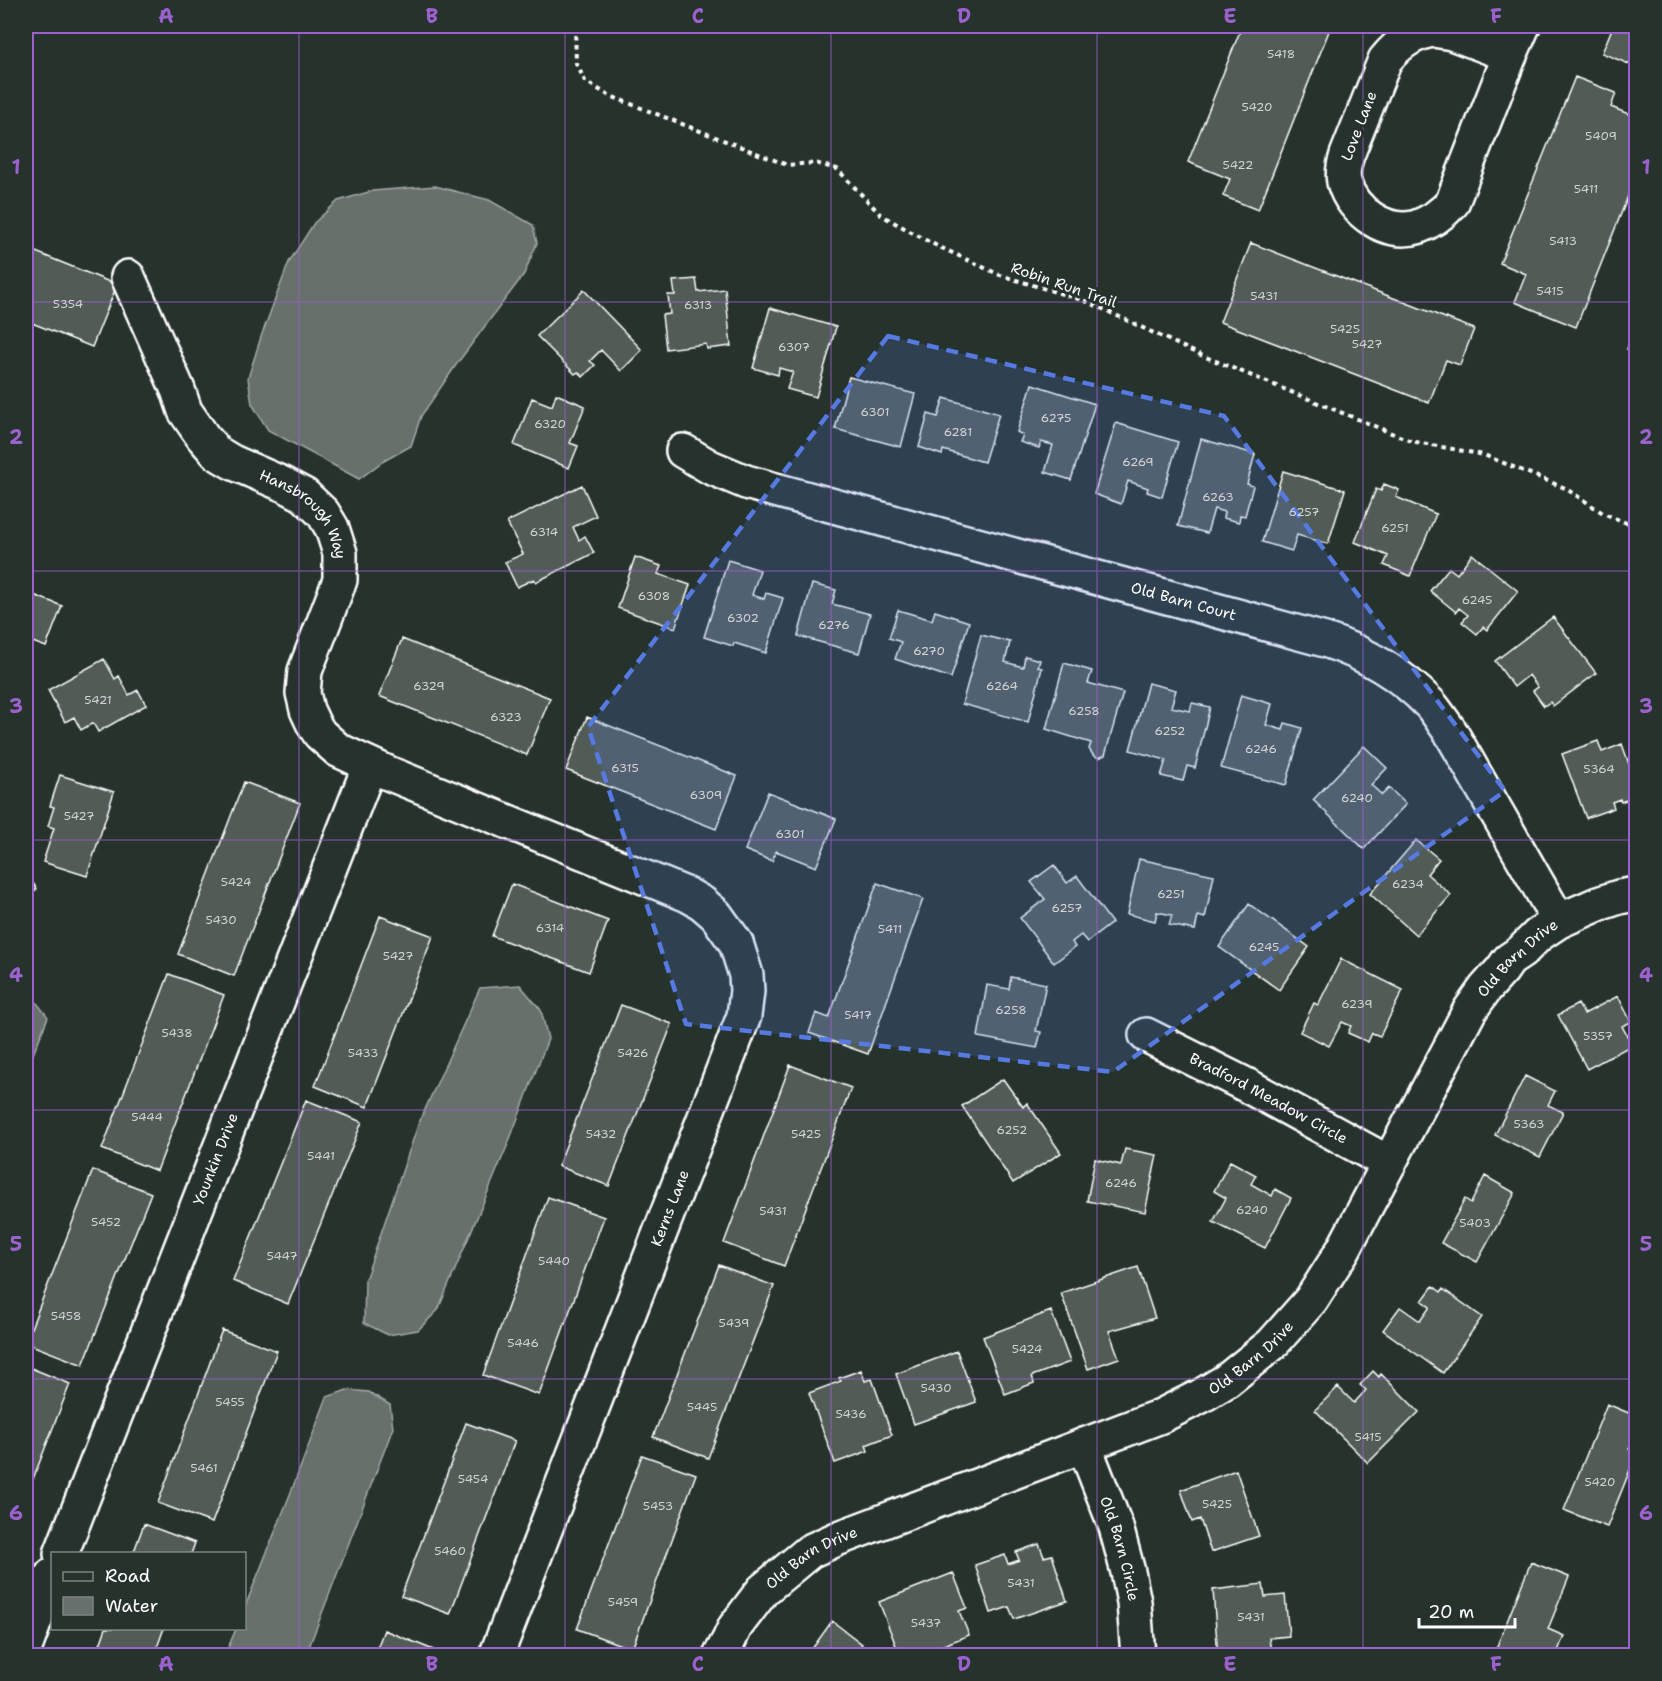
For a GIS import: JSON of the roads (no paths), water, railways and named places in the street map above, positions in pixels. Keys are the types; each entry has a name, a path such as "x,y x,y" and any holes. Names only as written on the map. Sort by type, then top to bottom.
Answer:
{"street":[{"name":"Love Lane","path":"1510,55 1442,30 1418,33 1396,47 1385,60 1343,169 1345,184 1360,210 1372,220 1385,226 1415,227 1442,214 1452,203 1523,26"},
{"name":"Hansbrough Way","path":"128,277 185,411 203,437 218,453 240,467 285,484 304,495 323,513 332,528 340,553 340,580 305,671 304,704 314,725 324,738 338,750 388,773 567,845"},
{"name":"Old Barn Court","path":"683,452 710,467 746,482 1325,640 1368,657 1409,685 1432,706 1450,731 1559,921"},
{"name":"Younkin Drive","path":"62,1552 370,765"},
{"name":"Kerns Lane","path":"496,1656 744,1016 747,991 744,966 736,943 716,915 702,903 679,891 567,845"},
{"name":"Old Barn Drive","path":"720,1656 735,1627 763,1590 810,1551 1161,1416 1226,1381 1272,1344 1311,1300 1342,1250 1470,1010 1485,988 1509,960 1538,935 1559,921 1598,903 1636,894"},
{"name":"Bradford Meadow Circle","path":"1146,1035 1246,1085 1389,1163"},
{"name":"Old Barn Circle","path":"1084,1445 1116,1527 1128,1572 1135,1612 1138,1656"},
{"path":"26,1645 51,1578"}],"water":[{"path":"435,186 489,200 533,225 537,243 524,274 421,416 411,446 382,462 359,479 268,430 252,404 248,378 289,262 314,223 338,201 372,191"},
{"path":"520,985 541,1010 548,1039 508,1144 438,1310 418,1330 388,1335 364,1323 365,1280 418,1125 480,988"},
{"path":"26,989 48,1017 26,1072"},
{"path":"347,1390 369,1392 390,1405 393,1428 306,1655 225,1655 236,1630 246,1630 246,1604 327,1397"}]}
